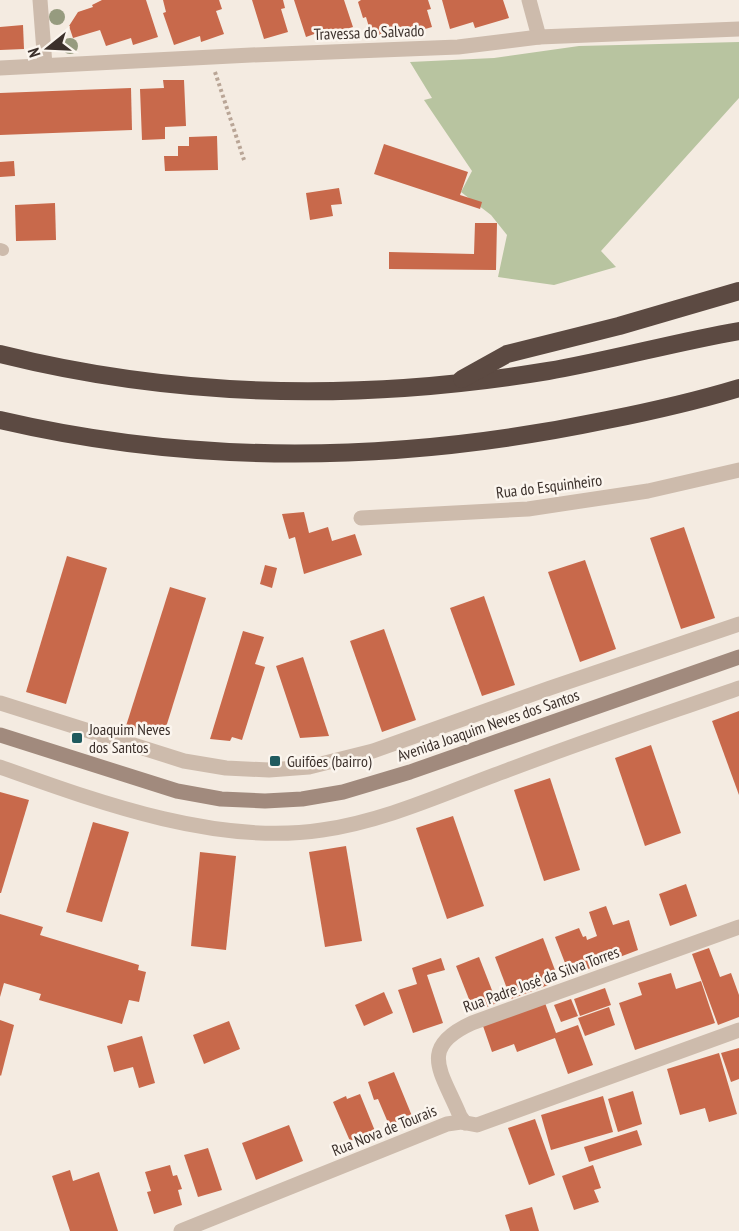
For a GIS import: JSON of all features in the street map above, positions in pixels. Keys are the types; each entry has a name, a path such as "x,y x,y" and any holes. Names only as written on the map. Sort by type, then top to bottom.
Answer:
{"highway":[{"path":"453,384 507,354 619,326 739,291"},
{"path":"0,354 109,377 218,389 320,392 453,384 551,370 739,331"},
{"path":"0,420 52,431 167,447 315,455 398,451 502,440 552,432 701,400 739,388"},
{"path":"701,400 739,398"}],"street":[{"path":"40,0 45,65"},
{"path":"529,0 539,38"},
{"name":"Travessa do Salvado","path":"0,68 458,47 539,38 739,29"},
{"name":"Rua do Esquinheiro","path":"361,518 528,509 648,491 739,470"},
{"path":"0,704 184,761 226,768 269,770 309,767 373,751 739,624"},
{"name":"Avenida Joaquim Neves dos Santos","path":"0,735 177,790 221,799 254,801 302,799 344,792 410,772 739,657"},
{"path":"0,767 65,790 166,820 217,829 270,832 321,830 376,819 570,747 739,688"},
{"name":"Rua Padre José da Silva Torres","path":"465,1123 439,1066 437,1055 447,1037 472,1023 739,927"},
{"name":"Rua Nova de Tourais","path":"181,1231 447,1124 477,1125 739,1030"}],"path":[{"path":"210,57 244,160"}],"green space":[{"path":"739,42 739,98 601,251 616,267 554,285 498,277 507,235 491,215 461,192 472,171 424,100 432,98 410,62 494,58 579,46"}],"building":[{"path":"102,0 146,0 158,37 133,45 131,38 106,46 100,30 73,38 69,26 78,12 93,7 92,5"},
{"path":"163,0 219,0 222,9 216,11 224,34 201,42 200,36 174,45 163,13 166,12"},
{"path":"252,0 283,0 285,8 281,9 288,32 264,39"},
{"path":"294,0 344,0 353,27 329,34 328,29 306,37"},
{"path":"361,0 428,0 431,9 427,10 432,27 408,34 407,30 393,34 392,31 372,37 366,17 363,18 358,2"},
{"path":"442,0 503,0 509,18 475,28 473,22 450,29"},
{"path":"23,25 24,49 0,50 0,27"},
{"path":"163,80 184,80 186,126 165,127 165,139 142,140 140,89 164,88"},
{"path":"131,88 132,130 0,135 0,93"},
{"path":"217,136 218,170 165,171 164,156 178,156 178,146 189,146 189,137"},
{"path":"384,144 468,172 460,195 482,202 480,209 374,174"},
{"path":"14,161 15,176 0,177 0,162"},
{"path":"339,188 342,204 331,205 333,216 310,220 306,193"},
{"path":"55,203 56,240 16,241 15,205"},
{"path":"475,223 497,223 496,270 389,269 389,252 474,254"},
{"path":"304,512 309,533 328,527 332,541 355,534 362,555 304,574 295,537 289,539 282,514"},
{"path":"684,527 715,618 681,629 650,538"},
{"path":"67,556 107,568 66,704 26,692"},
{"path":"585,560 616,649 580,662 548,572"},
{"path":"265,565 277,568 272,588 260,584"},
{"path":"170,587 206,598 163,737 126,726"},
{"path":"484,596 515,685 482,696 450,608"},
{"path":"384,629 416,720 382,732 350,641"},
{"path":"243,631 264,637 255,664 265,667 242,740 232,737 230,741 210,739"},
{"path":"303,657 329,736 300,738 276,666"},
{"path":"739,711 739,795 712,721"},
{"path":"651,745 681,833 645,846 615,758"},
{"path":"550,778 580,870 544,881 514,790"},
{"path":"0,792 29,800 1,893 0,893"},
{"path":"453,816 484,906 447,919 416,828"},
{"path":"93,822 129,832 102,922 66,912"},
{"path":"346,846 362,941 325,947 309,852"},
{"path":"200,852 236,856 226,950 191,946"},
{"path":"686,884 697,916 670,926 659,894"},
{"path":"606,906 613,925 629,920 638,950 570,976 555,937 579,928 587,940 597,936 589,912"},
{"path":"0,914 43,927 40,935 139,965 138,970 146,972 139,1002 129,1000 122,1024 39,1000 41,994 4,983 0,997"},
{"path":"543,938 559,981 511,999 495,957"},
{"path":"709,948 720,977 731,973 739,995 739,1017 718,1025 692,954"},
{"path":"479,957 497,1003 474,1012 456,966"},
{"path":"441,958 445,970 427,975 443,1023 413,1033 398,990 417,984 412,968"},
{"path":"671,973 676,989 701,981 715,1023 635,1050 619,1003 642,995 638,983"},
{"path":"605,988 611,1005 580,1016 574,999"},
{"path":"384,992 393,1013 364,1026 355,1005"},
{"path":"571,999 578,1016 561,1022 554,1005"},
{"path":"545,1003 556,1033 578,1025 593,1065 568,1074 555,1038 517,1052 514,1044 492,1052 483,1026"},
{"path":"609,1007 615,1025 585,1036 578,1018"},
{"path":"0,1020 14,1025 1,1076 0,1075"},
{"path":"229,1021 240,1049 204,1064 193,1035"},
{"path":"142,1036 155,1083 139,1088 133,1067 114,1072 107,1046"},
{"path":"739,1048 739,1079 731,1082 721,1053"},
{"path":"719,1053 737,1114 709,1122 705,1108 680,1115 667,1069"},
{"path":"394,1072 412,1116 389,1125 378,1099 374,1100 368,1082"},
{"path":"633,1091 642,1124 618,1132 608,1099"},
{"path":"360,1094 375,1131 350,1141 333,1102 346,1096 347,1099"},
{"path":"603,1096 613,1132 551,1150 541,1115"},
{"path":"535,1119 555,1175 529,1185 508,1128"},
{"path":"289,1125 303,1161 256,1180 242,1143"},
{"path":"637,1130 642,1145 589,1162 584,1147"},
{"path":"208,1148 222,1190 198,1197 184,1155"},
{"path":"170,1165 173,1176 177,1175 182,1189 178,1190 182,1205 154,1214 147,1192 151,1191 145,1172"},
{"path":"593,1165 601,1188 594,1190 599,1202 574,1210 562,1176"},
{"path":"70,1170 73,1181 99,1172 118,1231 70,1231 52,1176"},
{"path":"532,1207 539,1231 510,1231 505,1215"}],"place":[{"name":"Joaquim Neves dos Santos","path":"77,738"},
{"name":"Guifões (bairro)","path":"275,761"}]}
